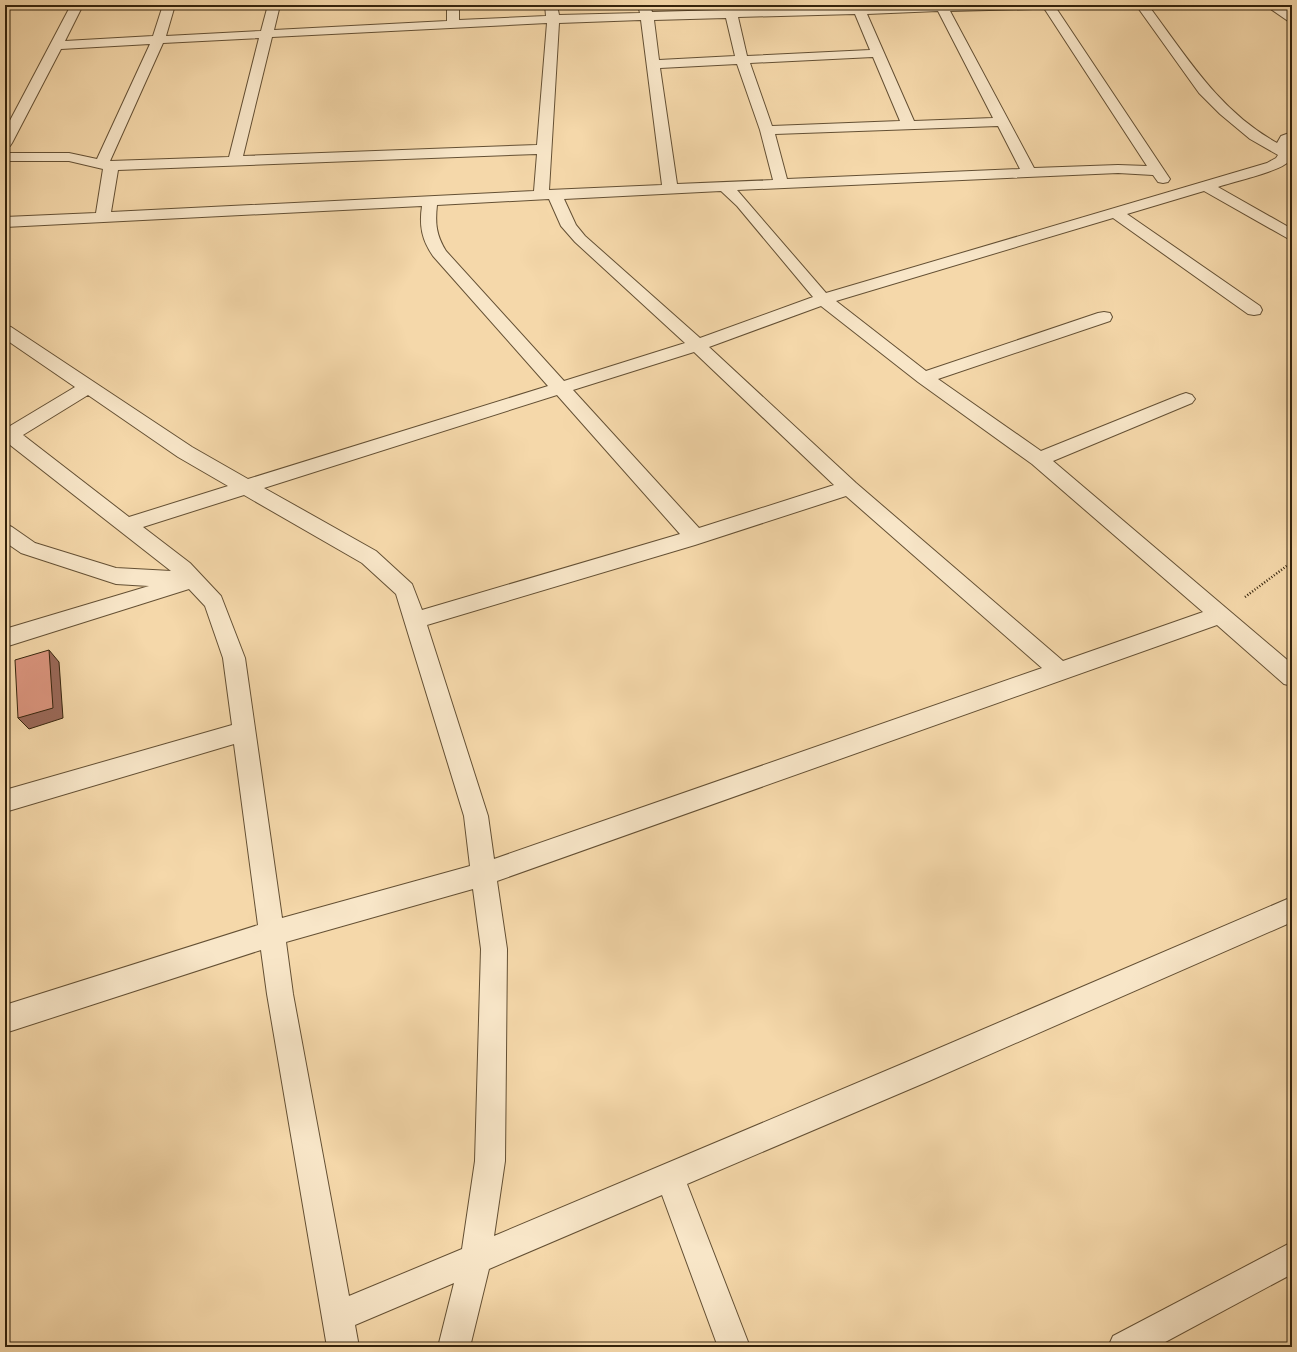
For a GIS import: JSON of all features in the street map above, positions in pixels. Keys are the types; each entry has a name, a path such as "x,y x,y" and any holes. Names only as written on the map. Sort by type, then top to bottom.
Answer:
{"street":[{"path":"5,143 77,5"},
{"path":"103,217 106,166 158,40 169,5"},
{"path":"235,161 274,5"},
{"path":"453,5 453,24"},
{"path":"551,5 552,19 544,149 548,195 569,226 580,239 697,345 849,488 1060,671"},
{"path":"57,45 552,19 646,11 730,9 859,10 942,6 1033,5"},
{"path":"1048,5 1156,171 1175,194"},
{"path":"1142,5 1204,90 1251,132 1289,156"},
{"path":"1271,5 1292,18"},
{"path":"942,6 1029,173"},
{"path":"730,9 742,60 767,130 781,184"},
{"path":"859,10 909,125"},
{"path":"646,11 670,189"},
{"path":"654,64 878,53"},
{"path":"767,130 1002,122"},
{"path":"1289,156 1283,144 1286,139 1292,136"},
{"path":"5,157 69,157 106,166 544,149"},
{"path":"126,525 697,345 823,299 1272,166 1289,156"},
{"path":"5,222 725,186 1118,169 1156,171"},
{"path":"1204,185 1292,235"},
{"path":"725,186 742,203 823,299 924,378 1040,460 1292,677"},
{"path":"430,201 427,226 431,240 439,253 695,537"},
{"path":"1116,213 1254,310"},
{"path":"924,378 1104,317"},
{"path":"5,331 185,452 369,557 405,590 476,816 494,949 490,1161 476,1259 454,1347"},
{"path":"88,387 8,433 183,569 214,602 234,658 280,994 343,1347"},
{"path":"1040,460 1186,399"},
{"path":"415,620 695,537 849,488"},
{"path":"5,532 28,548 116,576 194,580"},
{"path":"5,638 194,580"},
{"path":"5,1019 271,934 484,874 1220,615"},
{"path":"5,801 244,732"},
{"path":"338,1316 934,1065 1292,909"},
{"path":"670,1177 734,1347"},
{"path":"1124,1347 1292,1257"}],"path":[{"path":"1220,615 1292,562"}],"building":[{"path":"49,650 53,708 18,718 15,660"}]}
